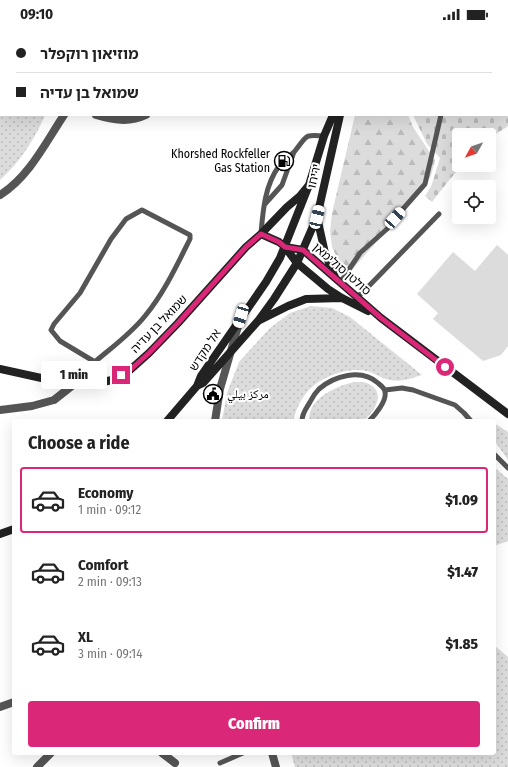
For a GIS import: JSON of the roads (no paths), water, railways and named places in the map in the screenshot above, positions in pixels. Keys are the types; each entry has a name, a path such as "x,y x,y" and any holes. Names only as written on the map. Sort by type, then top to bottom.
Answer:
{"main road":[{"name":"יריחו","path":"285,247 309,185 324,136 333,116"},
{"name":"יריחו","path":"297,263 317,217 340,116"},
{"name":"שמואל בן עדיה","path":"0,369 73,385 94,384 112,380 130,370 173,328 246,247 300,196 309,185"},
{"path":"317,217 325,253 338,282"},
{"path":"261,234 279,242 285,247"},
{"name":"סולטן סולימאן","path":"285,247 297,263 318,282 342,298 353,300"},
{"name":"סולטן סולימאן","path":"285,247 303,250 338,282 353,300 381,318 508,414"},
{"name":"אל מקדש","path":"169,419 197,386 201,376 241,316 266,282 285,247"},
{"name":"אל מקדש","path":"197,386 203,383 258,321 297,263"},
{"path":"258,321 306,299 342,298"},
{"path":"0,534 12,529"}],"street":[{"path":"0,195 16,182 28,168 63,116"},
{"path":"100,116 118,121 136,120 144,116"},
{"path":"215,419 220,389 241,316"},
{"path":"0,410 32,406 54,400 73,385"},
{"path":"0,707 12,703"},
{"path":"37,767 49,755"},
{"path":"165,755 175,763"},
{"path":"273,755 276,767"}],"lane":[{"path":"338,282 360,253 387,229 425,184 441,116"},
{"path":"265,204 282,185 294,152 301,142 310,134 324,136"},
{"path":"261,234 268,190 276,170 285,159 294,152"},
{"path":"86,384 89,367 125,338 146,315 166,284 190,240 190,235 142,210 126,219 111,239 80,293 54,324 51,330 60,341 95,362"},
{"path":"353,300 364,291 439,214"},
{"path":"302,419 302,414 318,390 339,378 353,374 374,380 385,390 402,388 413,390 447,402 464,412 469,419"},
{"path":"372,419 382,403 386,392 385,390"},
{"path":"496,456 508,468"},
{"path":"220,763 238,755"}],"place":[{"name":"Khorshed Rockfeller Gas Station","path":"284,161"},
{"name":"مركز بيلي","path":"213,394"}]}
